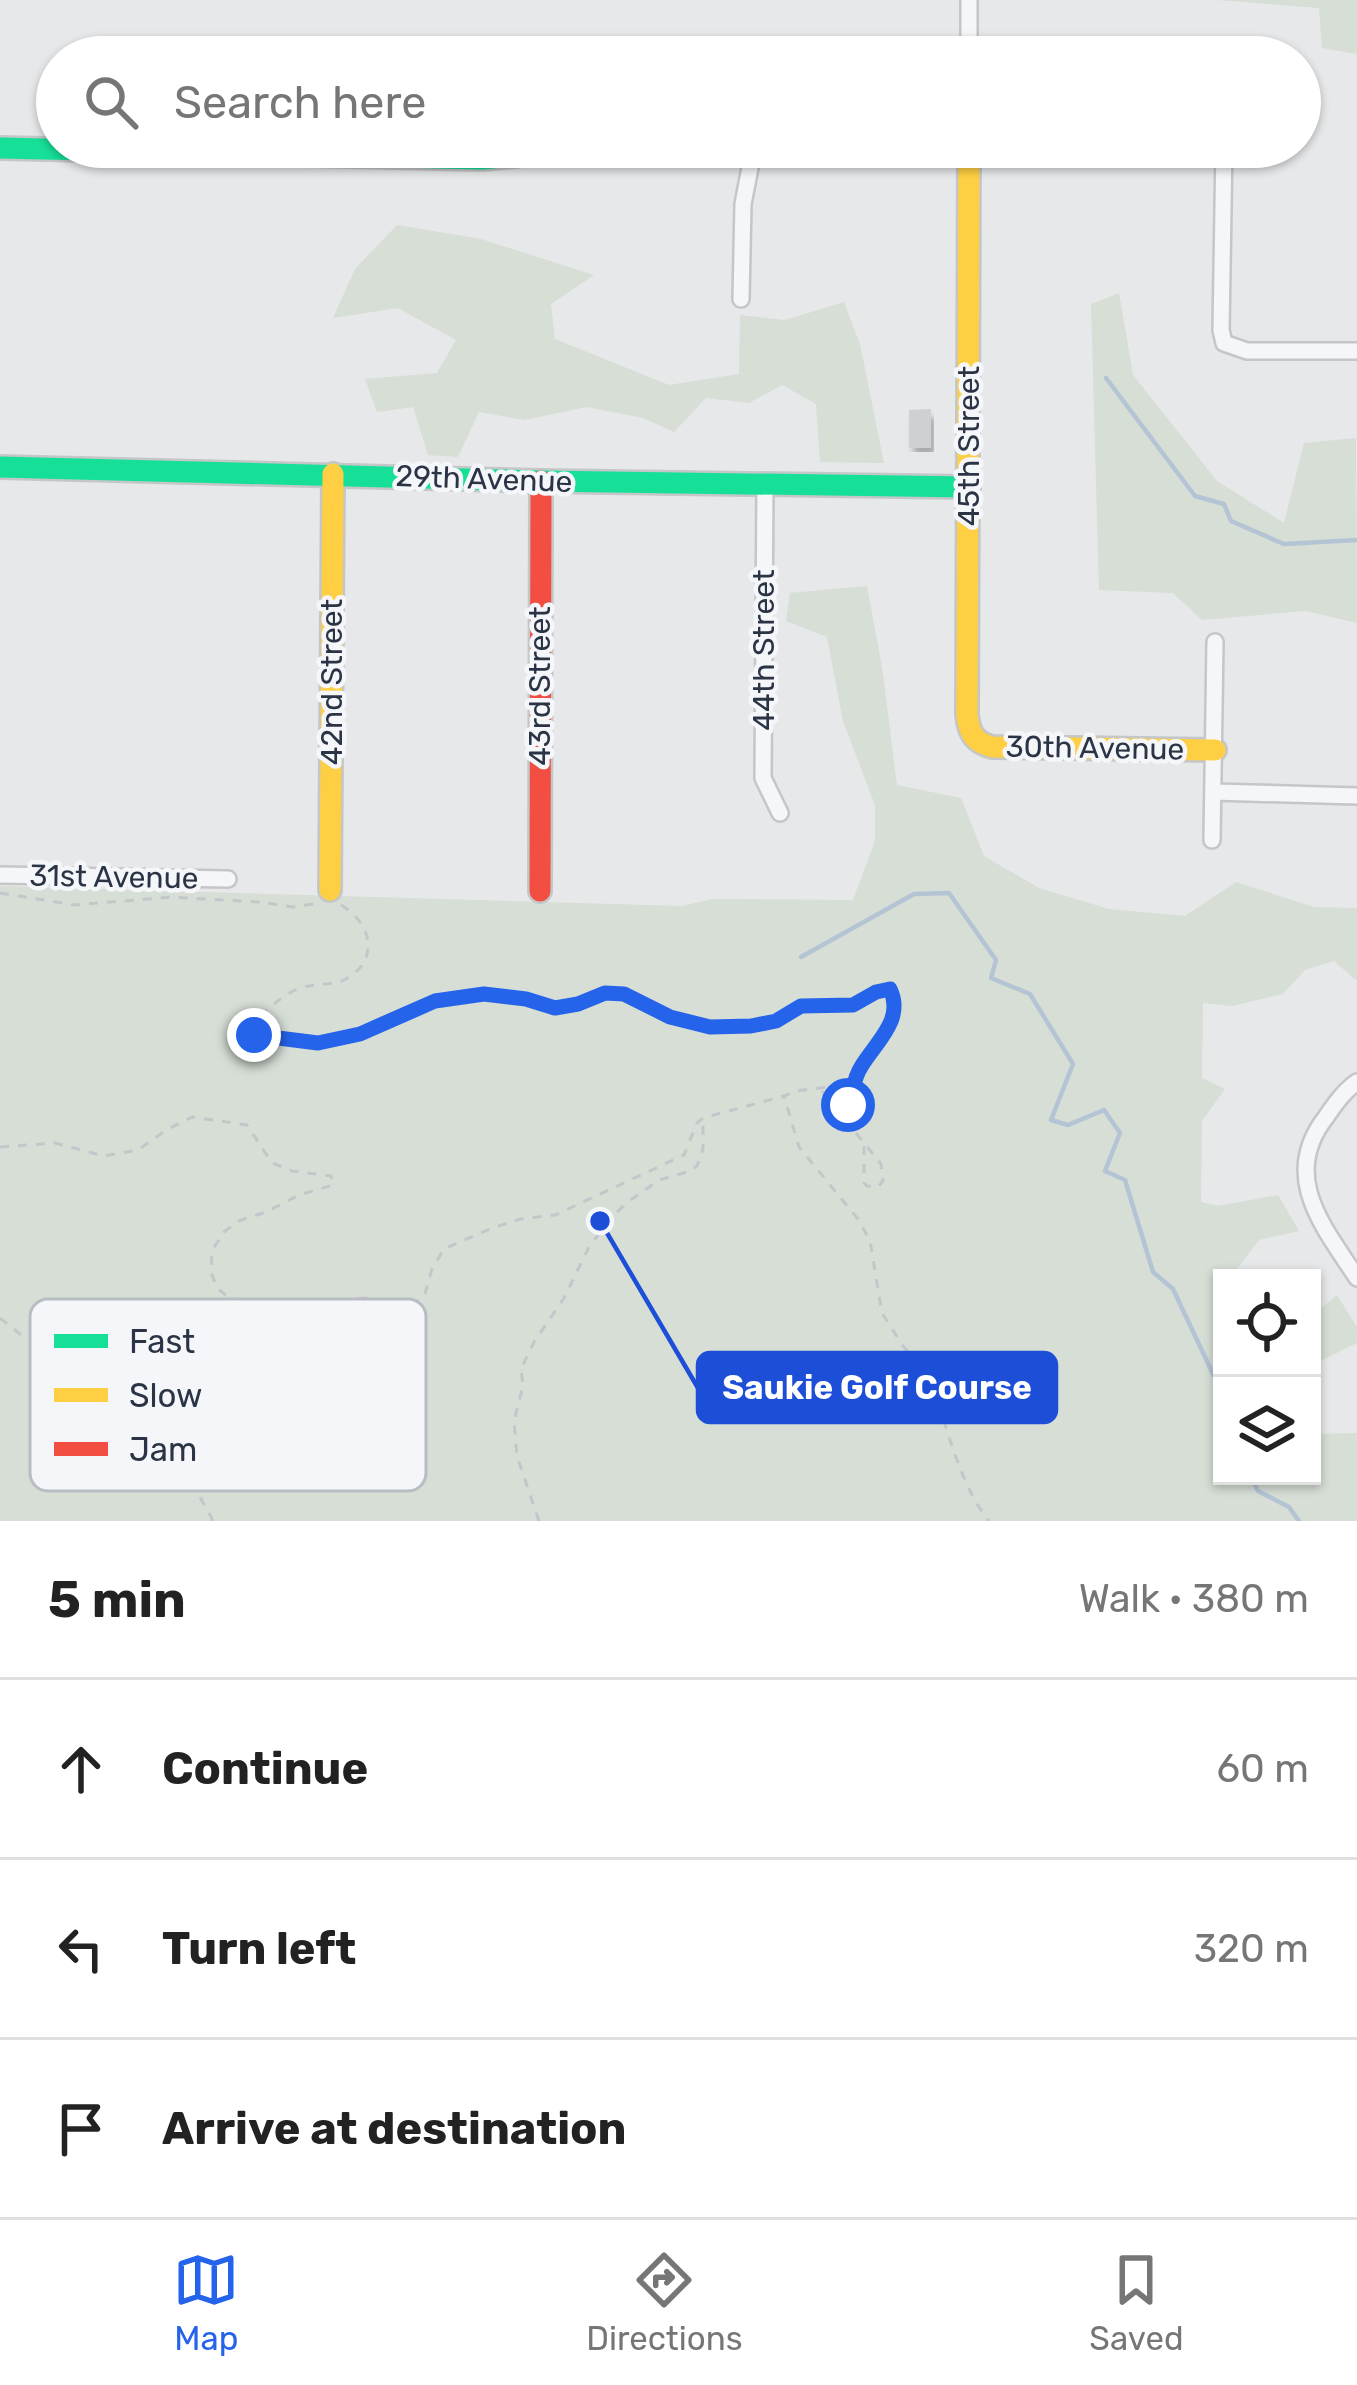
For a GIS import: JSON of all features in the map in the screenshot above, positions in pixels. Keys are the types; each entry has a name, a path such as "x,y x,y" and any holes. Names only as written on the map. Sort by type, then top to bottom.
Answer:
{"street":[{"path":"969,0 969,36"},
{"path":"0,148 36,149"},
{"path":"740,299 742,204 750,168"},
{"name":"45th Street","path":"969,168 967,715 970,736 976,742"},
{"path":"1224,168 1224,344 1247,351 1357,352"},
{"name":"29th Avenue","path":"0,467 969,487"},
{"name":"42nd Street","path":"332,899 333,474"},
{"name":"43rd Street","path":"540,891 541,481"},
{"name":"44th Street","path":"765,484 763,778 780,813"},
{"path":"1212,840 1215,642"},
{"name":"30th Avenue","path":"976,742 1004,747 1215,751"},
{"path":"1214,792 1357,796"},
{"name":"31st Avenue","path":"0,875 228,879"},
{"path":"1357,1082 1320,1124 1305,1166 1314,1208 1357,1278"}],"path":[{"path":"0,892 75,904 172,897 293,907 332,899 362,921 369,941 366,960 339,982 291,991 253,1025 254,1035 318,1043 360,1034 435,1001 484,994 555,1008 605,993 624,994 670,1017 710,1027 776,1021 801,1006 853,1005 890,989 895,1000 892,1021 859,1070 845,1119"},
{"path":"420,1299 444,1249 492,1228 555,1214 684,1155 703,1118 796,1091 820,1089 859,1070"},
{"path":"820,1089 881,1164 883,1181 878,1187 864,1183 864,1145"},
{"path":"784,1096 799,1147 870,1240 882,1313 903,1346 926,1365 966,1482 989,1521"},
{"path":"0,1147 55,1143 104,1156 138,1150 193,1117 247,1125 272,1162 292,1171 332,1175 333,1185 238,1221 224,1232 212,1251 211,1272 217,1288 237,1299"},
{"path":"539,1521 517,1456 514,1421 524,1386 520,1369 605,1225 659,1180 697,1166 703,1149 703,1118"},
{"path":"350,1299 371,1299"},
{"path":"0,1318 20,1334 30,1335"},
{"path":"197,1491 213,1521"}],"shaded area":[{"path":"1217,0 1357,0 1357,54 1322,48 1319,8"},
{"path":"397,225 481,239 594,275 551,304 555,339 669,385 739,374 740,315 785,320 844,302 860,344 884,463 820,462 816,404 782,385 749,403 706,398 674,432 643,418 587,407 524,420 479,412 458,457 428,455 413,407 377,412 365,379 437,373 456,340 398,308 333,318 355,269"},
{"path":"1119,293 1133,375 1217,481 1284,523 1304,443 1356,438 1357,623 1306,611 1202,620 1173,593 1099,590 1091,304"},
{"path":"867,586 897,785 961,798 984,856 1039,888 1109,909 1185,916 1236,882 1314,907 1357,908 1357,981 1334,961 1305,970 1283,994 1232,1006 1203,1003 1202,1078 1225,1089 1202,1121 1201,1202 1218,1206 1278,1195 1299,1231 1259,1240 1237,1269 1213,1269 1213,1485 1321,1485 1321,1434 1357,1433 1357,1521 0,1521 0,886 682,906 712,899 853,900 875,841 875,805 843,721 827,637 786,621 790,593"},
{"path":"1337,1295 1357,1327 1357,1343 1321,1361 1321,1308"}],"building":[{"path":"931,409 931,448 909,448 909,410"}],"waterway":[{"path":"1106,378 1195,496 1224,504 1231,521 1284,544 1357,540"},
{"path":"801,957 914,894 949,893 996,960 991,978 1030,994 1073,1064 1051,1120 1068,1125 1104,1110 1120,1133 1105,1171 1125,1180 1153,1272 1173,1289 1214,1377"},
{"path":"1255,1485 1289,1507 1299,1521"}],"traffic: fast":[{"path":"0,148 36,149"},
{"path":"0,467 969,487"}],"traffic: slow":[{"path":"969,168 967,715 971,732 992,747 1215,750"},
{"path":"330,890 333,474"}],"traffic: jam":[{"path":"540,891 541,481"}],"place":[{"name":"Saukie Golf Course","path":"600,1221"}],"route":[{"path":"254,1035 318,1043 360,1034 435,1001 484,994 555,1008 605,993 624,994 670,1017 710,1027 751,1026 776,1021 801,1006 853,1005 890,989 895,1000 892,1021 859,1070 848,1105"}]}
